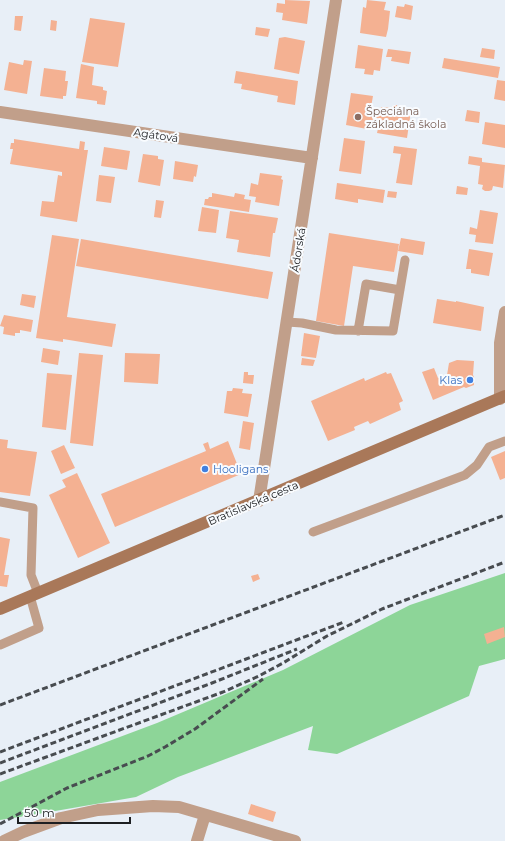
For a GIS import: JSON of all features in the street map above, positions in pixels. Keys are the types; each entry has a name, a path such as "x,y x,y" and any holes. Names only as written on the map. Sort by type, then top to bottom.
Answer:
{"street":[{"name":"Ádorská","path":"259,501 336,0"},
{"name":"Agátová","path":"0,112 312,158"},
{"path":"502,398 500,343 505,312"},
{"name":"Bratislavská cesta","path":"0,609 502,398"},
{"path":"4,841 23,832 61,818 98,810 153,806 179,807 295,841"},
{"path":"197,841 205,815"}],"lane":[{"path":"287,322 302,323 336,330 393,331 405,260"},
{"path":"358,331 366,284 400,290"},
{"path":"313,532 466,475 477,465 489,447 505,440"},
{"path":"0,502 33,508 31,574 40,628 0,645"}],"green space":[{"path":"505,573 505,659 479,666 469,696 337,754 308,750 313,726 178,777 136,797 0,820 0,782 157,723 283,670 410,605"}],"building":[{"path":"285,0 310,1 307,24 282,20 283,13 276,12 277,3 285,4"},
{"path":"367,0 386,2 384,10 390,11 386,37 360,33 363,7 366,8"},
{"path":"405,4 413,6 411,20 395,17 397,6 404,7"},
{"path":"15,16 23,16 21,31 14,30"},
{"path":"90,18 125,23 118,67 82,62"},
{"path":"51,20 57,21 56,31 50,30"},
{"path":"256,27 270,29 268,37 255,35"},
{"path":"285,37 305,41 299,74 274,69 279,38"},
{"path":"358,45 383,49 380,71 374,70 373,75 364,74 365,69 355,68"},
{"path":"482,48 495,50 494,59 480,57"},
{"path":"388,49 411,52 409,64 391,61 392,57 386,57"},
{"path":"444,58 500,67 498,78 442,68"},
{"path":"24,60 32,61 27,94 4,90 9,62 23,65"},
{"path":"81,64 94,67 92,85 103,87 103,90 107,91 105,105 97,104 97,101 76,98"},
{"path":"44,68 66,71 65,81 68,81 66,96 63,96 63,99 40,96"},
{"path":"236,71 298,81 295,105 277,102 278,96 241,89 242,84 234,83"},
{"path":"497,80 505,81 505,101 494,99"},
{"path":"351,93 373,96 371,107 381,109 381,107 393,108 394,105 397,105 397,109 411,111 407,138 377,133 379,124 369,123 367,129 346,125"},
{"path":"467,110 480,112 479,123 465,121"},
{"path":"485,122 505,125 505,148 482,144"},
{"path":"344,138 365,141 361,174 339,171"},
{"path":"14,139 79,149 80,141 85,142 84,150 88,150 77,222 40,216 42,201 54,202 58,175 62,176 62,172 10,164 13,149 10,149 11,143 14,143"},
{"path":"394,146 417,149 412,185 396,183 401,154 393,153"},
{"path":"104,147 130,151 127,170 101,166"},
{"path":"143,154 158,156 158,159 164,160 160,186 138,182"},
{"path":"469,156 482,158 482,162 505,165 503,188 493,186 492,190 489,191 482,189 483,185 478,184 480,166 468,164"},
{"path":"175,161 198,165 196,177 194,176 193,182 173,179"},
{"path":"260,173 282,176 281,179 283,180 279,206 255,202 256,197 249,196 251,183 258,185"},
{"path":"99,175 115,177 111,203 96,201"},
{"path":"337,183 385,190 383,203 358,199 358,203 335,199"},
{"path":"457,186 468,188 467,195 456,194"},
{"path":"388,191 397,192 396,198 387,197"},
{"path":"212,193 234,197 235,193 245,195 244,199 251,200 249,212 204,205 205,199 212,197"},
{"path":"156,200 164,201 161,218 154,217"},
{"path":"202,207 219,210 216,233 198,231"},
{"path":"480,210 498,213 493,244 475,242 476,235 469,234 470,227 477,229"},
{"path":"230,211 278,218 275,233 273,233 270,257 237,252 239,240 226,238"},
{"path":"329,233 399,244 394,272 353,266 344,326 316,321"},
{"path":"52,235 79,239 67,317 116,324 112,347 63,339 63,342 36,338"},
{"path":"401,238 425,242 423,255 398,251"},
{"path":"81,239 273,272 268,299 76,266"},
{"path":"469,249 493,253 489,276 471,273 471,269 466,269"},
{"path":"22,294 36,296 34,308 20,305"},
{"path":"437,299 456,301 484,307 481,331 433,323"},
{"path":"4,315 33,320 31,332 20,330 20,333 15,333 15,336 3,334 4,327 0,326"},
{"path":"304,333 320,336 316,358 301,356"},
{"path":"43,348 60,351 58,365 41,362"},
{"path":"79,353 103,355 93,446 70,443"},
{"path":"125,353 160,354 158,384 124,382"},
{"path":"302,358 315,360 313,366 301,365"},
{"path":"457,360 474,361 474,385 466,388 464,387 433,400 422,372 434,368 438,378 447,375 449,363"},
{"path":"244,372 248,372 248,375 254,375 253,384 243,383"},
{"path":"386,372 387,374 391,373 403,401 399,403 401,410 370,424 368,421 354,427 355,430 328,441 311,401 364,378 365,381"},
{"path":"47,373 72,375 66,430 42,427"},
{"path":"233,388 243,389 242,393 252,394 248,417 224,413 227,391 232,391"},
{"path":"243,421 254,423 250,450 239,448"},
{"path":"0,439 8,440 7,448 37,452 30,496 0,492"},
{"path":"228,441 241,474 115,527 101,494 206,451 203,444 208,442 210,449"},
{"path":"64,445 75,468 61,474 51,451"},
{"path":"505,451 505,478 500,480 491,457"},
{"path":"77,473 110,543 78,558 49,495 66,487 62,480"},
{"path":"0,537 10,539 4,575 9,575 7,587 0,586"},
{"path":"258,574 260,579 253,582 251,576"},
{"path":"504,627 505,637 487,644 484,634"},
{"path":"251,804 276,812 273,822 248,814"}],"railway":[{"path":"0,705 505,515"},
{"path":"0,774 223,692 259,676 327,636 382,609 505,562"},
{"path":"0,752 344,622"},
{"path":"0,763 212,683 297,649"},
{"path":"0,824 67,788 148,756 165,747 195,729 263,679"}],"place":[{"name":"Špeciálna základná škola","path":"358,117"},
{"name":"Klas","path":"470,380"},
{"name":"Hooligans","path":"205,469"}]}
